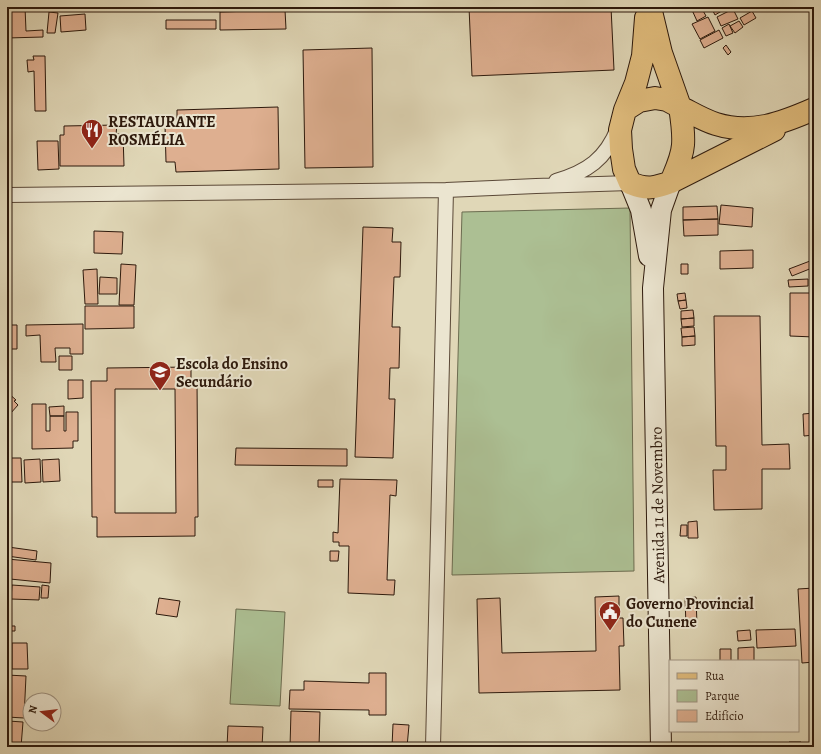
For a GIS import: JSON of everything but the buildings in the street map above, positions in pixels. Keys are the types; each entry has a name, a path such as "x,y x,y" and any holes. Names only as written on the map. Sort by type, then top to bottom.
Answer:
{"main road":[{"path":"648,7 660,52 680,107 683,126 683,146 678,167 671,182"},
{"path":"648,7 643,56 636,83 625,110 620,130 624,169 630,183 639,187 649,188 671,182 814,109"},
{"path":"625,110 639,101 655,98 667,100 716,124 736,128 756,128 775,125 814,109"},
{"name":"Avenida 11 de Novembro","path":"653,288 661,210 671,182"},
{"name":"Avenida 11 de Novembro","path":"630,183 641,210 653,288 661,747"}],"street":[{"path":"536,186 569,177 584,171 597,161 608,150 615,137 625,110"},
{"path":"7,195 446,190 630,183"},
{"path":"433,747 446,190"}],"green space":[{"path":"630,208 634,571 452,575 462,212"},
{"path":"236,609 285,612 280,706 230,704"}],"place":[{"name":"RESTAURANTE ROSMÉLIA","path":"92,150"},
{"name":"Escola do Ensino Secundário","path":"160,392"},
{"name":"Governo Provincial do Cunene","path":"610,632"}]}
